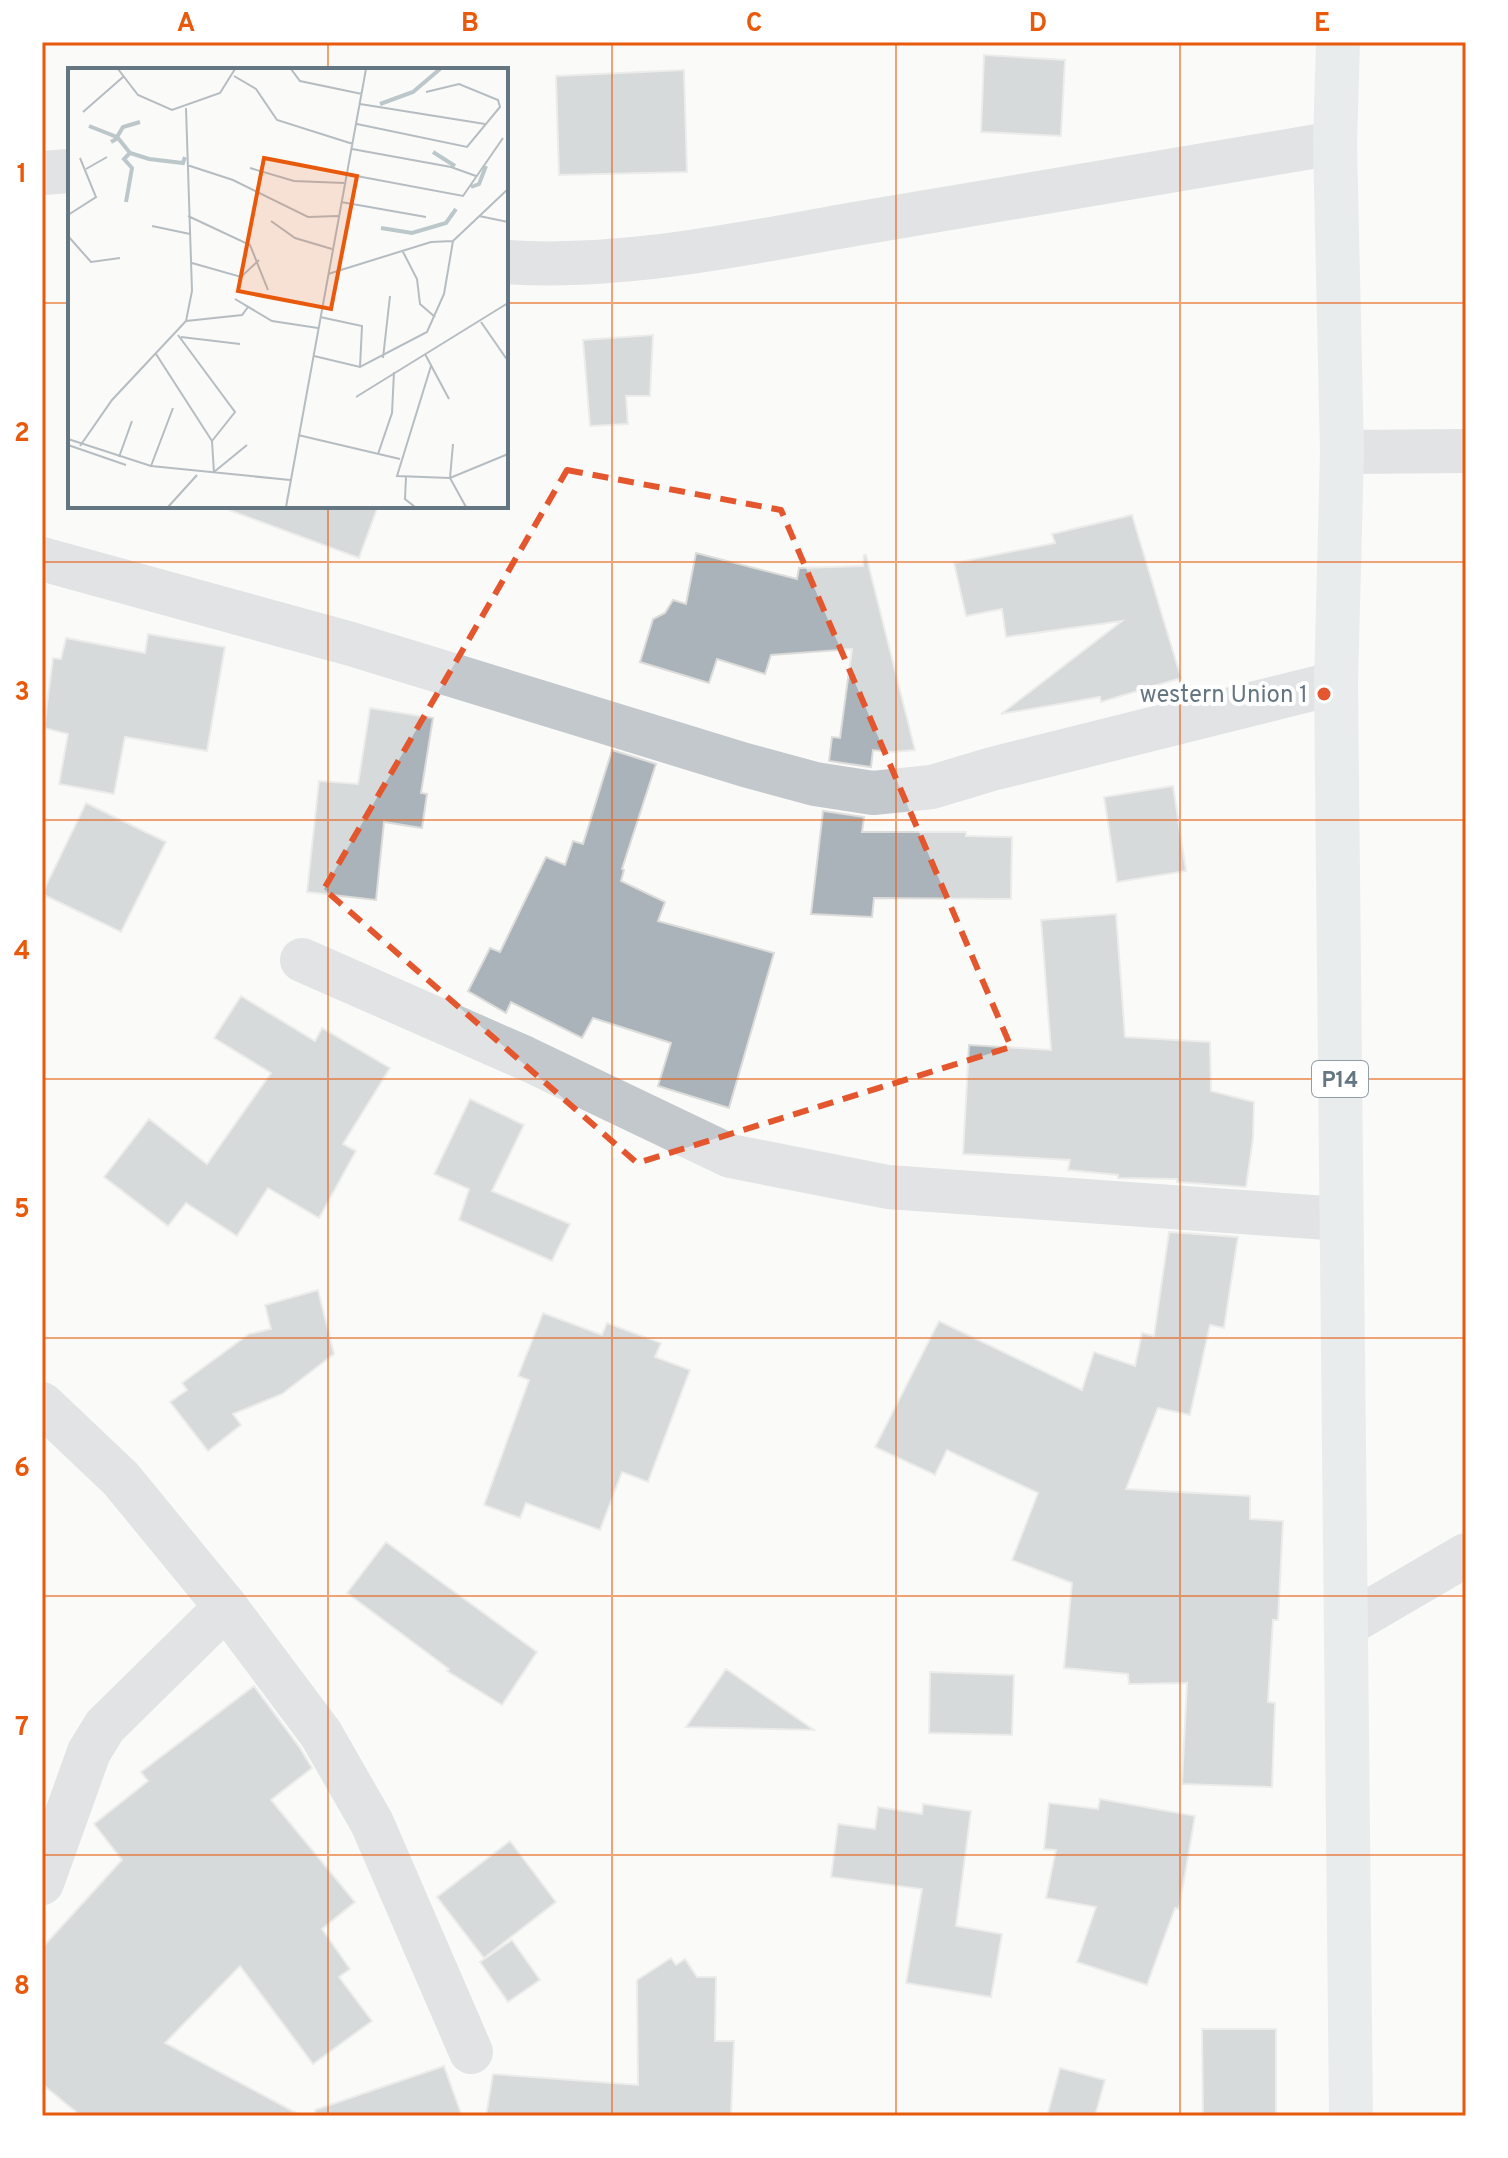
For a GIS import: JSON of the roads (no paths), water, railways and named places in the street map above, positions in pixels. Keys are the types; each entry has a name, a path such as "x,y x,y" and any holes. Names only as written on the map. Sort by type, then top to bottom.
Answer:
{"main road":[{"name":"P14","path":"1338,42 1335,143 1342,452 1336,683 1351,2116"}],"street":[{"path":"508,262 543,265 635,258 744,243 1335,143"},
{"path":"42,173 68,171"},
{"path":"1342,452 1466,451"},
{"path":"42,559 351,644 745,765 815,784 873,793 932,787 992,769 1336,683"},
{"path":"302,960 525,1058 730,1156 888,1187 1341,1219"},
{"path":"42,1404 121,1479 226,1607 321,1734 372,1823 471,2052"},
{"path":"1348,1624 1466,1555"},
{"path":"42,1883 89,1752 105,1726 226,1607"}],"place":[{"name":"western Union 1","path":"1324,694"}]}
